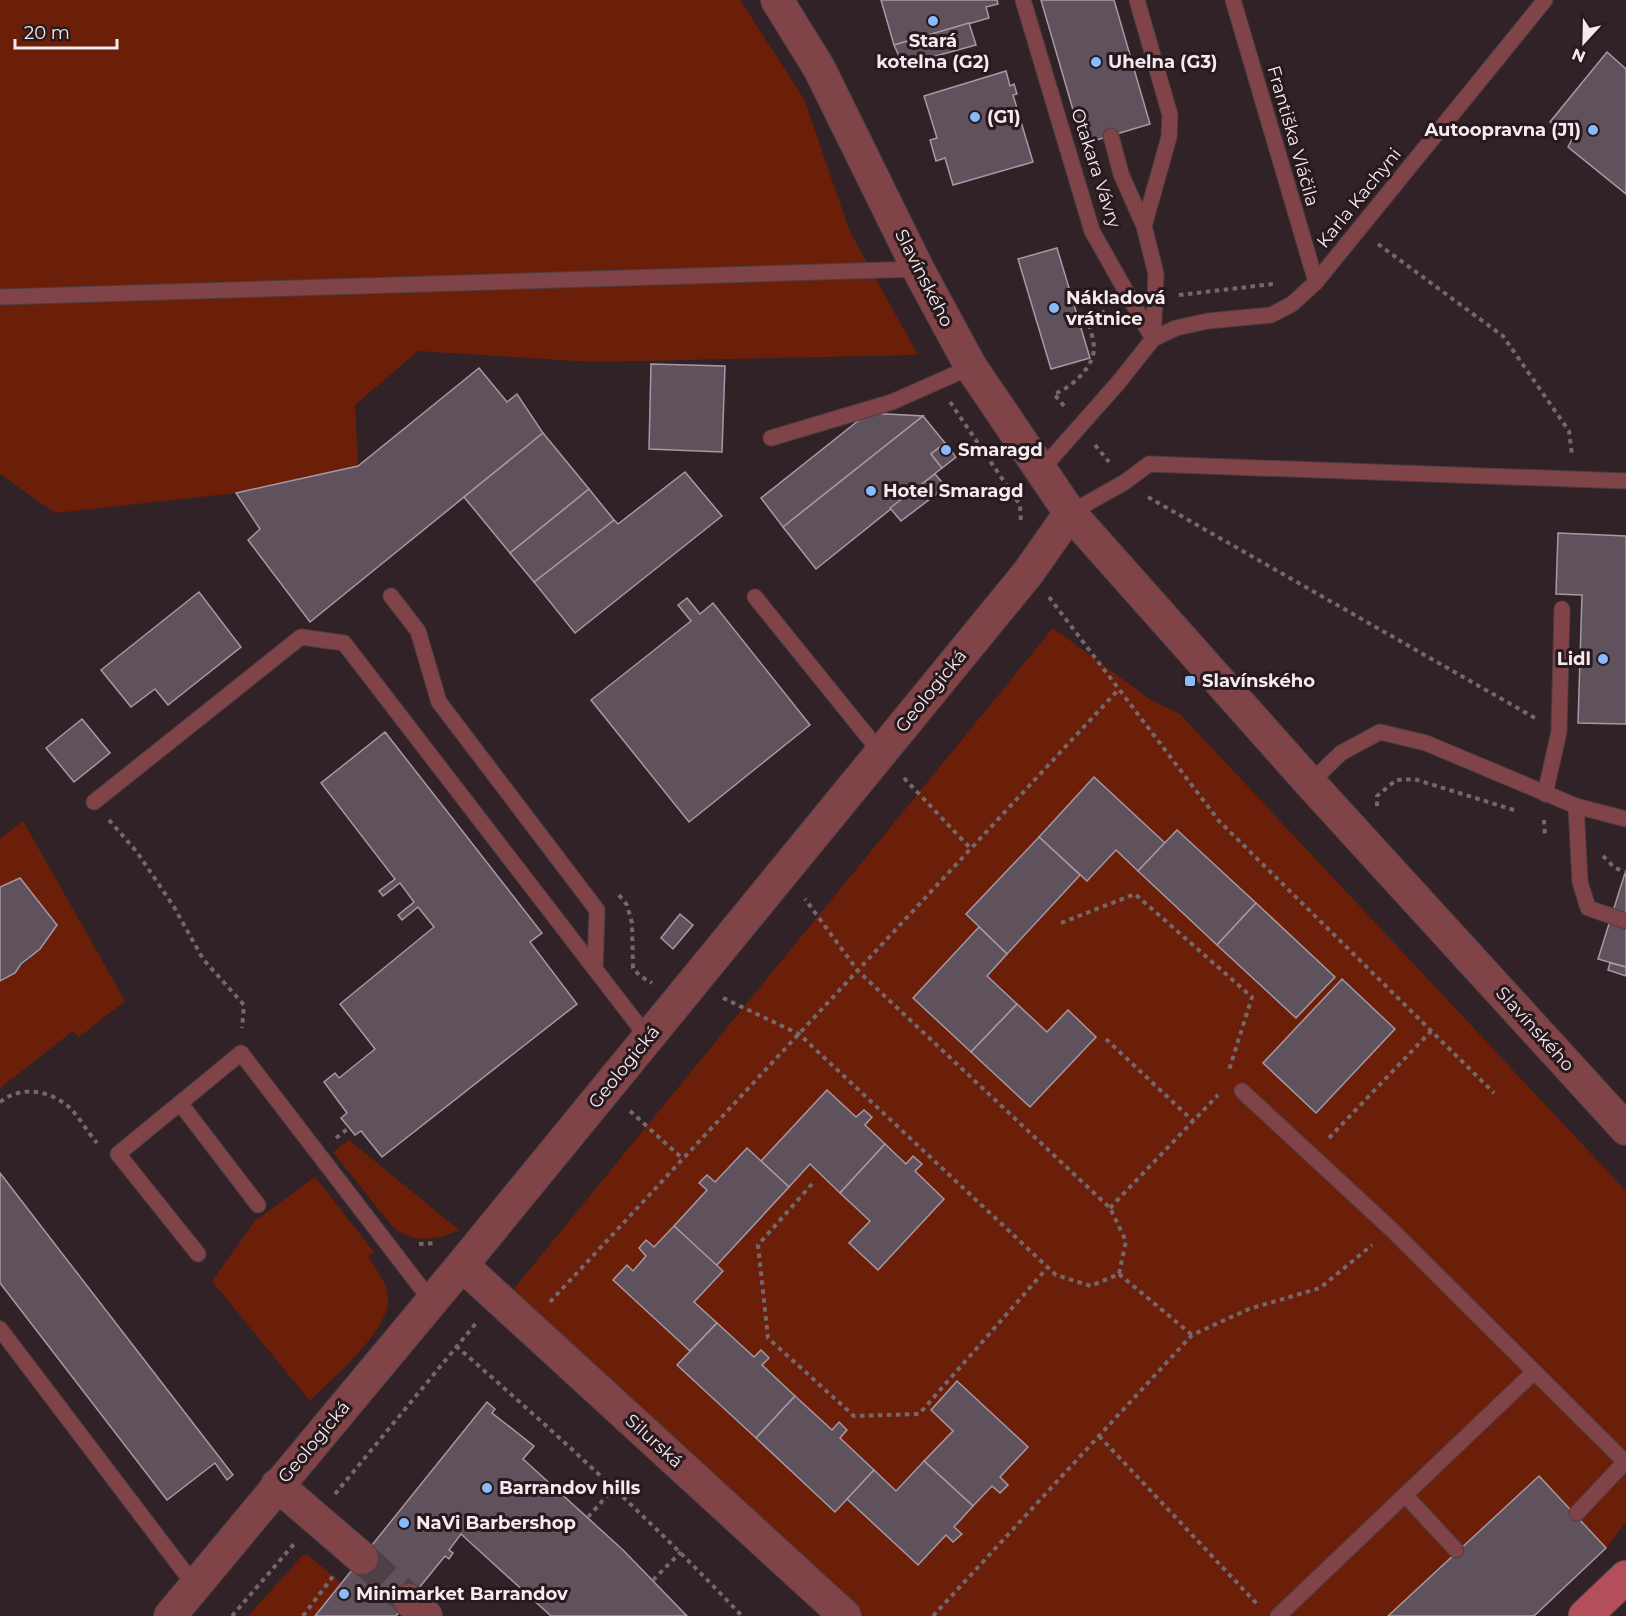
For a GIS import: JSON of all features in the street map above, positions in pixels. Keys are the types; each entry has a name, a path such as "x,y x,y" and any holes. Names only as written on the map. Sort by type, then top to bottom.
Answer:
{"main road":[{"path":"1585,1616 1626,1577"}],"street":[{"name":"Slavínského","path":"777,0 819,68 918,269 971,367 1070,513 1310,783 1626,1129"},
{"name":"Geologická","path":"170,1616 693,984 1028,573 1070,513"},
{"name":"Silurská","path":"462,1265 845,1616"},
{"path":"277,1485 314,1520 350,1564"}],"lane":[{"name":"Otakara Vávry","path":"1023,0 1092,231 1153,339"},
{"path":"1137,0 1170,115 1169,137 1144,226"},
{"name":"Františka Vláčila","path":"1233,0 1316,282"},
{"name":"Karla Kachyni","path":"1153,339 1176,328 1208,321 1270,315 1292,304 1316,282 1545,0"},
{"path":"1041,470 1118,383 1153,339 1156,274 1144,226 1121,174 1111,136"},
{"path":"0,297 918,269"},
{"path":"771,438 892,402 938,384 971,367"},
{"path":"1070,513 1125,482 1149,464 1626,481"},
{"path":"391,596 418,631 439,702 597,910 595,969"},
{"path":"756,597 881,753"},
{"path":"1545,794 1559,732 1562,609"},
{"path":"94,802 301,637 344,643 648,1038"},
{"path":"1310,783 1341,753 1380,732 1426,743 1576,806 1626,819"},
{"path":"1576,806 1580,882 1588,908 1626,921"},
{"path":"198,1254 118,1154 241,1053 432,1302"},
{"path":"1242,1091 1391,1229 1625,1462 1577,1514"},
{"path":"180,1103 258,1205"},
{"path":"0,1329 195,1586"},
{"path":"1278,1616 1534,1372"},
{"path":"1405,1495 1456,1550"}],"path":[{"path":"1358,230 1503,336 1569,431 1575,479"},
{"path":"938,384 1020,505 1021,525"},
{"path":"1125,482 1559,732"},
{"path":"1049,597 1219,821 1494,1094"},
{"path":"528,1326 1119,689"},
{"path":"881,753 971,849"},
{"path":"1377,812 1377,796 1395,780 1414,779 1523,812"},
{"path":"94,802 137,852 174,907 202,959 244,1005 241,1053"},
{"path":"1533,816 1544,819 1545,837"},
{"path":"1603,855 1614,868 1626,872"},
{"path":"784,871 858,971 1110,1208 1126,1241 1119,1274"},
{"path":"613,887 627,905 632,923 633,968 640,976 653,983 659,982"},
{"path":"1061,923 1135,894 1252,997 1228,1073"},
{"path":"693,984 799,1034 1056,1275 1091,1286 1119,1274"},
{"path":"1312,1156 1431,1031"},
{"path":"1106,1039 1193,1121"},
{"path":"606,1089 683,1160"},
{"path":"0,1102 12,1092 31,1090 65,1104 97,1143"},
{"path":"1110,1208 1223,1091"},
{"path":"333,1140 350,1127"},
{"path":"812,1184 758,1245 768,1338 854,1416 919,1414 1048,1267"},
{"path":"933,1616 1192,1335 1249,1309 1320,1288 1391,1229"},
{"path":"412,1242 421,1245 441,1242"},
{"path":"1119,1274 1192,1335"},
{"path":"232,1616 497,1299"},
{"path":"456,1346 556,1433 681,1552 742,1616"},
{"path":"1099,1436 1261,1607"},
{"path":"588,1517 614,1488"},
{"path":"653,1580 681,1552"},
{"path":"303,1616 350,1564"}],"shaded area":[{"path":"0,0 740,0 804,99 850,232 918,355 592,362 418,351 355,405 358,466 236,493 55,513 0,474"},
{"path":"1053,628 1151,700 1181,715 1626,1191 1626,1522 1606,1548 1539,1477 1388,1616 822,1616 495,1312","holes":["1094,777 1165,843 1177,830 1334,977 1295,1018 1116,850 1087,881 1080,875 987,976 1047,1032 1068,1010 1096,1037 1030,1107 913,998 979,927 966,914","1342,979 1395,1029 1263,1063","827,1090 856,1117 864,1110 872,1117 865,1125 906,1164 914,1156 922,1164 915,1171 944,1200 878,1270 850,1243 870,1221 810,1164 716,1266 722,1272 694,1302 754,1357 761,1350 769,1357 762,1365 832,1430 839,1423 847,1430 840,1438 896,1491 953,1431 931,1409 957,1381 1028,1447 1000,1477 1008,1485 992,1486 954,1527 961,1534 953,1542 946,1535 847,1499 834,1512 678,1365 690,1351 613,1280 626,1266 633,1271 646,1256 639,1248 646,1240 654,1247 707,1190 700,1183 707,1175 715,1182 747,1148 761,1161"]},
{"path":"23,821 125,1001 79,1037 73,1031 0,1088 0,981 32,957 57,925 20,878 0,887 0,839"},
{"path":"349,1140 459,1230 441,1237 424,1239 408,1236 392,1226 333,1152"},
{"path":"315,1177 374,1252 368,1256 384,1282 388,1298 380,1325 370,1339 310,1401 212,1281 255,1221"},
{"path":"303,1555 308,1555 341,1583 315,1616 248,1616"}],"building":[{"name":"Stará kotelna (G2)","path":"881,0 997,0 998,4 986,7 989,18 894,45"},
{"name":"Uhelna (G3)","path":"1041,0 1114,0 1150,124 1083,144"},
{"path":"969,23 976,45 903,65 894,45"},
{"name":"Autoopravna (J1)","path":"1607,52 1626,69 1626,194 1568,147 1572,139 1550,122"},
{"name":"(G1)","path":"1006,71 1010,86 1014,84 1017,94 1013,95 1033,162 953,185 945,158 936,161 930,140 937,138 924,96"},
{"name":"Nákladová vrátnice","path":"1057,248 1090,358 1051,369 1018,259"},
{"path":"651,364 725,366 722,452 649,449"},
{"path":"479,368 507,402 517,394 543,433 310,622 248,540 260,529 236,493 358,466"},
{"path":"868,413 923,416 783,527 761,498"},
{"name":"Hotel Smaragd","path":"923,416 945,443 931,454 942,468 816,569 783,527"},
{"path":"543,433 589,489 510,553 464,497"},
{"path":"945,443 956,457 942,468 931,454"},
{"path":"685,472 722,516 575,633 534,582 614,520 618,524"},
{"path":"935,474 946,487 901,521 890,508"},
{"path":"589,489 614,520 534,582 510,553"},
{"name":"Lidl","path":"1558,533 1626,536 1626,724 1578,723 1582,595 1556,594"},
{"path":"199,592 241,647 168,705 155,689 131,707 101,670"},
{"path":"687,598 700,614 713,603 810,725 689,822 591,700 691,621 678,605"},
{"path":"82,719 110,753 74,782 46,748"},
{"path":"385,732 542,933 530,942 577,1004 382,1157 361,1131 355,1135 341,1118 347,1113 324,1082 335,1073 339,1078 375,1049 340,1004 434,927 418,907 402,920 398,915 414,902 400,883 383,896 379,891 395,879 321,783"},
{"path":"1094,777 1165,843 1138,871 1116,850 1087,881 1039,837"},
{"path":"1177,830 1256,903 1217,945 1138,871"},
{"path":"1039,837 1080,875 1007,954 966,914"},
{"path":"1626,873 1626,967 1598,959"},
{"path":"20,878 57,925 40,949 21,964 15,973 0,981 0,887"},
{"path":"1256,903 1335,977 1296,1018 1217,945"},
{"path":"680,914 693,925 673,949 661,938"},
{"path":"979,927 1007,954 987,976 1017,1004 971,1052 913,998"},
{"path":"1610,963 1626,967 1626,976 1608,970"},
{"path":"1342,979 1395,1029 1316,1113 1263,1063"},
{"path":"1017,1004 1047,1032 1068,1010 1096,1037 1030,1107 971,1052"},
{"path":"827,1090 856,1117 864,1110 872,1117 865,1125 885,1144 840,1193 810,1164 789,1187 761,1161"},
{"path":"885,1144 906,1164 913,1156 922,1164 915,1171 944,1199 878,1270 849,1243 870,1221 840,1193"},
{"path":"747,1148 789,1187 716,1266 674,1226 707,1190 699,1183 707,1175 715,1182"},
{"path":"0,1173 233,1475 227,1480 215,1463 167,1500 0,1283"},
{"path":"674,1226 723,1271 694,1302 717,1323 690,1351 613,1280 627,1265 633,1271 646,1256 639,1248 646,1240 654,1247"},
{"path":"717,1323 754,1357 761,1350 769,1358 762,1365 795,1396 756,1438 677,1365"},
{"path":"957,1381 1028,1447 1000,1477 1008,1485 1000,1493 992,1486 973,1506 924,1461 953,1431 931,1410"},
{"path":"795,1396 832,1430 839,1422 847,1430 840,1438 874,1470 835,1512 756,1438"},
{"name":"Barrandov hills","path":"487,1402 495,1409 492,1413 534,1446 523,1459 623,1550 687,1616 551,1616 461,1534 449,1550 453,1553 449,1559 445,1556 396,1616 315,1616"},
{"path":"924,1461 973,1506 954,1527 962,1534 953,1542 946,1535 918,1565 847,1499 874,1470 896,1491"},
{"path":"1539,1476 1606,1548 1534,1616 1388,1616"}],"tunnel":[{"path":"362,1558 409,1600"}],"place":[{"name":"Stará kotelna (G2)","path":"933,21"},
{"name":"Uhelna (G3)","path":"1096,62"},
{"name":"(G1)","path":"975,117"},
{"name":"Autoopravna (J1)","path":"1593,130"},
{"name":"Nákladová vrátnice","path":"1054,308"},
{"name":"Smaragd","path":"946,450"},
{"name":"Hotel Smaragd","path":"871,491"},
{"name":"Lidl","path":"1603,659"},
{"name":"Slavínského","path":"1190,681"},
{"name":"Barrandov hills","path":"487,1488"},
{"name":"NaVi Barbershop","path":"404,1523"},
{"name":"Minimarket Barrandov","path":"344,1594"}]}
